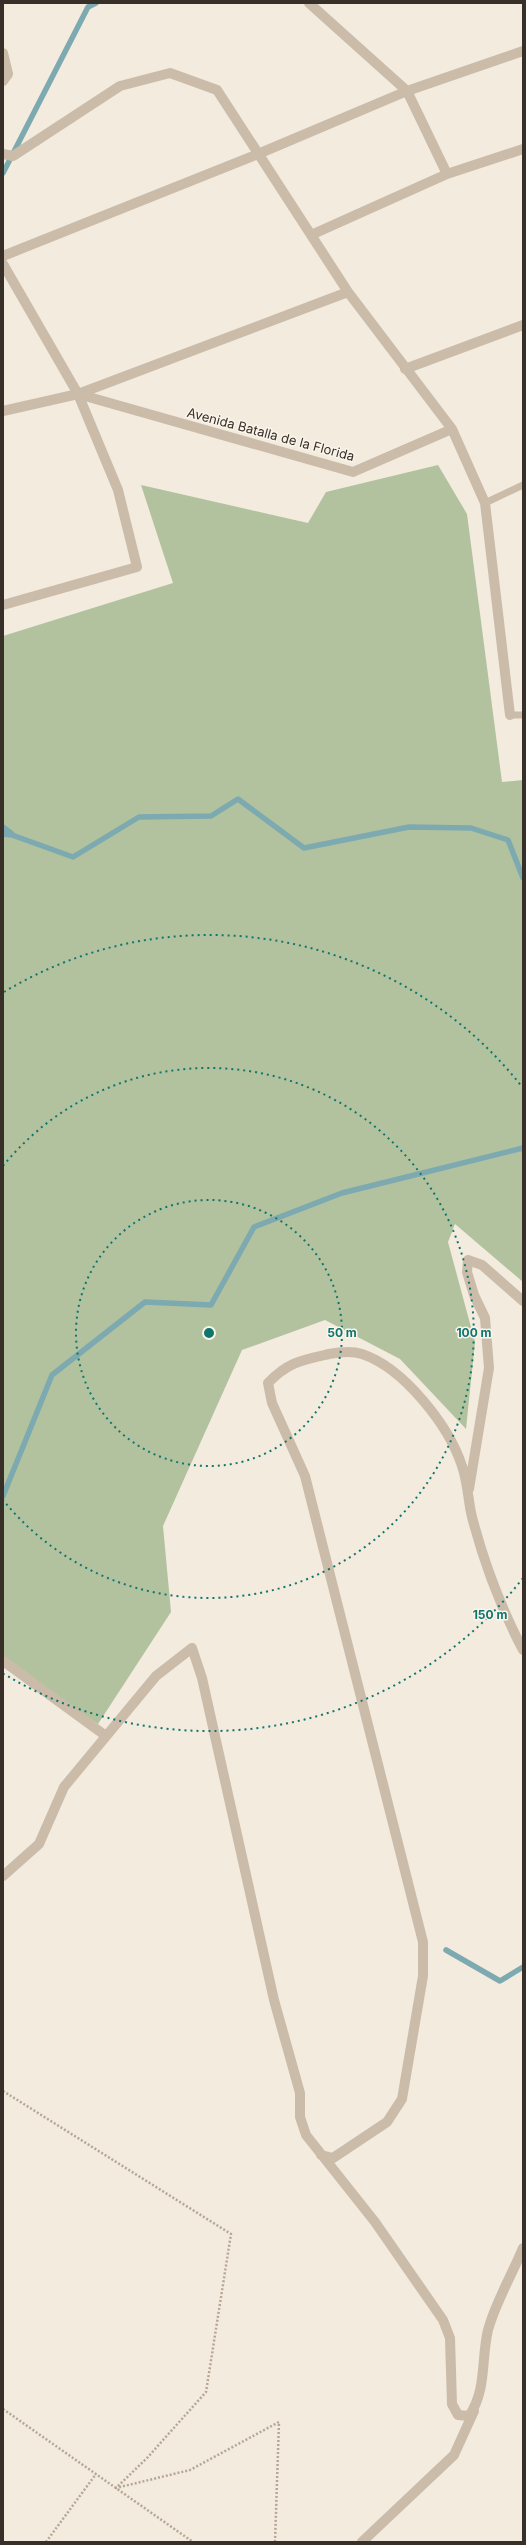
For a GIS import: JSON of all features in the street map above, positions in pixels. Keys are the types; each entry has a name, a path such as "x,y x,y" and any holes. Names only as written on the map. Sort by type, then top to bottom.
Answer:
{"street":[{"path":"309,3 407,91 447,174"},
{"path":"3,256 258,154 407,91 523,51"},
{"path":"3,53 8,74 3,81"},
{"path":"3,154 12,156 120,86 170,73 217,90 348,292 452,429 485,503 510,715"},
{"path":"311,236 447,174 523,149"},
{"path":"3,264 78,394 118,490 137,567 3,605"},
{"path":"3,412 78,394 348,292"},
{"path":"405,369 523,325"},
{"name":"Avenida Batalla de la Florida","path":"78,394 353,472 452,429"},
{"path":"468,1495 481,1427 489,1368 485,1318 469,1280 467,1272 468,1260 482,1265 523,1301"},
{"path":"321,2155 333,2158 349,2149 387,2122 402,2100 423,1976 423,1942 304,1476 272,1403 268,1383 279,1372 295,1361 339,1352 362,1354 382,1365 414,1391 433,1410 462,1466 472,1517 504,1613 523,1650"},
{"path":"3,1876 39,1844 64,1787 106,1736 156,1676 192,1648 202,1678 274,2000 300,2093 300,2117 306,2135 374,2222 443,2320 450,2338 452,2404 458,2415 469,2416 476,2406"},
{"path":"3,1661 106,1736"},
{"path":"362,2542 454,2456 476,2406 482,2386 488,2331 497,2303 523,2248"}],"lane":[{"path":"485,503 523,485"},
{"path":"510,715 523,715"}],"path":[{"path":"3,2091 231,2234 206,2392 147,2458 116,2488"},
{"path":"3,2409 193,2542"},
{"path":"116,2488 190,2470 279,2422 276,2542"},
{"path":"46,2542 96,2474"}],"green space":[{"path":"438,465 467,514 502,782 523,780 523,1282 455,1224 448,1242 475,1342 466,1429 400,1359 325,1320 242,1350 163,1526 171,1612 98,1724 3,1660 3,636 173,583 141,485 308,523 326,492"}],"waterway":[{"path":"3,173 88,7 96,3"},
{"path":"3,834 12,835 73,857 139,817 211,816 238,799 304,848 409,827 471,828 508,840 523,878"},
{"path":"3,827 12,834"},
{"path":"3,1496 52,1375 145,1302 211,1305 254,1227 342,1193 523,1148"},
{"path":"446,1950 500,1981 523,1967"}]}
